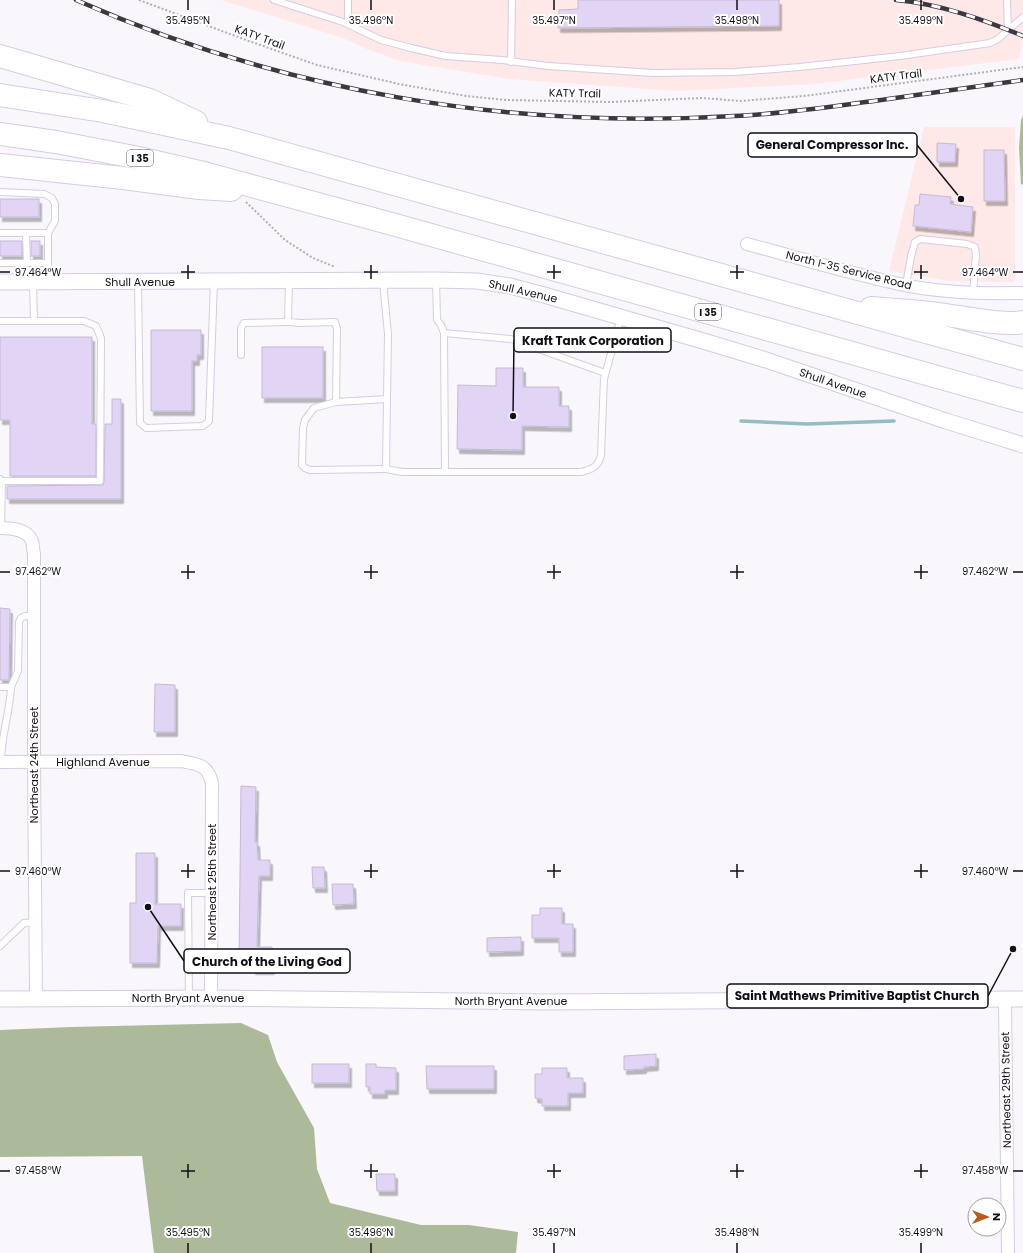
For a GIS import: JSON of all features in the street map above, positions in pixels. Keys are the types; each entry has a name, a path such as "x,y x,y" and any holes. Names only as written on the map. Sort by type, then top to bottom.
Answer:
{"highway":[{"path":"0,56 150,100 229,138"},
{"path":"0,96 103,111 229,138 1023,360"},
{"name":"I 35","path":"0,134 56,142 134,157 204,173 1023,401"},
{"path":"0,165 199,188 278,193"},
{"path":"822,304 928,312 1004,323 1023,322"}],"street":[{"name":"North I-35 Service Road","path":"747,244 846,272 906,285 973,293 1023,293"},
{"name":"Shull Avenue","path":"0,282 436,280 477,281 510,286 766,360 946,421 1023,445"},
{"name":"Northeast 24th Street","path":"0,528 16,529 26,534 32,541 34,554 33,616 36,999"},
{"name":"Highland Avenue","path":"0,762 182,761 205,768"},
{"name":"Northeast 25th Street","path":"205,768 210,775 212,783 211,998"},
{"name":"North Bryant Avenue","path":"0,999 211,998 544,1002 1023,999"},
{"name":"Northeast 29th Street","path":"1005,999 1008,1253"}],"lane":[{"path":"274,0 348,24 381,40 446,56 548,66 653,73 735,72 800,67 900,56 990,43 998,39 1023,16"},
{"path":"348,0 348,24"},
{"path":"511,62 512,0"},
{"path":"1007,0 1008,30"},
{"path":"0,192 44,194 52,198 55,204 55,221 48,233 48,282"},
{"path":"0,233 48,233"},
{"path":"26,233 27,263"},
{"path":"906,285 911,256 916,242 920,239 967,244 975,247 976,255 973,293"},
{"path":"0,263 48,263"},
{"path":"383,280 388,334 386,470"},
{"path":"436,280 437,320 444,333 445,472"},
{"path":"138,282 140,423 146,428 203,426 209,421 214,281"},
{"path":"288,322 289,281"},
{"path":"33,282 34,321"},
{"path":"387,399 336,402 314,408 305,420 303,428 302,465 304,468 310,470 386,470 402,472 581,472 591,469 599,463 601,455 604,379 621,317"},
{"path":"0,321 84,321 96,326 100,338 100,481 1,480 0,528"},
{"path":"241,355 241,328 244,323 335,322 337,329 336,402"},
{"path":"444,333 511,339 605,373"},
{"path":"0,762 11,687 18,671 19,622 21,618 25,616 33,616"},
{"path":"0,687 11,687"},
{"path":"189,998 188,893 212,893"},
{"path":"0,946 24,922 35,922"}],"path":[{"name":"KATY Trail","path":"139,0 253,43 317,65 399,84 466,96 506,100 610,102 702,98 740,101 804,96 1023,67"},
{"path":"231,190 248,203 270,226 290,243 313,258 341,269"}],"shaded area":[{"path":"221,0 1023,0 1023,38 1019,59 814,84 676,91 509,79 400,61 367,49 343,38"},
{"path":"924,127 1015,127 1015,282 950,281 889,271"}],"green space":[{"path":"1023,116 1023,185 1021,184 1019,148 1021,120"},
{"path":"241,1023 268,1035 277,1062 314,1128 317,1169 330,1203 421,1225 469,1225 518,1232 516,1253 154,1253 142,1156 0,1157 0,1030"}],"building":[{"path":"578,0 779,0 779,26 558,28 559,10 578,9"},
{"path":"937,143 956,144 955,162 937,162"},
{"path":"984,150 1004,150 1005,201 984,201"},
{"path":"920,194 951,197 950,204 973,207 971,232 913,226 915,205 919,205"},
{"path":"0,199 39,199 39,217 0,217"},
{"path":"0,241 22,241 22,256 0,256"},
{"path":"31,241 40,241 40,256 31,256"},
{"path":"151,330 201,330 201,355 197,355 197,361 192,361 192,411 151,411"},
{"path":"0,337 92,337 92,424 96,424 96,476 10,476 10,420 0,420"},
{"path":"262,347 323,347 323,398 262,398"},
{"path":"496,368 523,368 523,387 559,387 559,406 569,406 569,427 522,426 522,450 457,449 458,385 496,386"},
{"path":"112,399 121,399 121,499 7,499 7,486 103,485 105,424 112,424"},
{"path":"0,608 10,609 9,680 0,680"},
{"path":"155,684 175,685 175,732 154,732"},
{"path":"241,786 256,787 255,842 257,842 258,860 270,860 270,876 259,876 257,947 272,947 272,970 253,970 253,960 239,960"},
{"path":"136,853 155,853 155,904 181,904 181,926 158,926 157,963 130,963 130,903 136,903"},
{"path":"312,867 324,867 325,888 313,888"},
{"path":"332,884 353,884 354,904 333,905"},
{"path":"540,908 562,908 562,924 573,924 573,952 559,952 559,938 532,938 532,915 540,915"},
{"path":"521,937 521,951 487,952 487,938"},
{"path":"656,1054 656,1066 644,1067 644,1069 624,1070 624,1056"},
{"path":"312,1064 349,1064 349,1083 312,1083"},
{"path":"366,1064 376,1064 376,1067 396,1068 396,1090 385,1090 385,1094 370,1094 370,1087 366,1087"},
{"path":"426,1066 494,1066 494,1089 427,1089"},
{"path":"542,1068 567,1068 567,1078 583,1078 583,1093 568,1093 568,1106 542,1106 542,1099 535,1098 535,1074 542,1074"},
{"path":"376,1174 395,1174 395,1191 377,1191"}],"waterway":[{"path":"741,421 807,424 894,421"}],"railway":[{"path":"76,0 154,32 234,58 315,80 398,97 481,109 565,117 650,119 769,114 1023,80"},
{"path":"896,0 929,5 961,13 1023,36"}],"place":[{"name":"General Compressor Inc.","path":"961,199"},
{"name":"Kraft Tank Corporation","path":"513,416"},
{"name":"Church of the Living God","path":"148,907"},
{"name":"Saint Mathews Primitive Baptist Church","path":"1013,949"}]}
